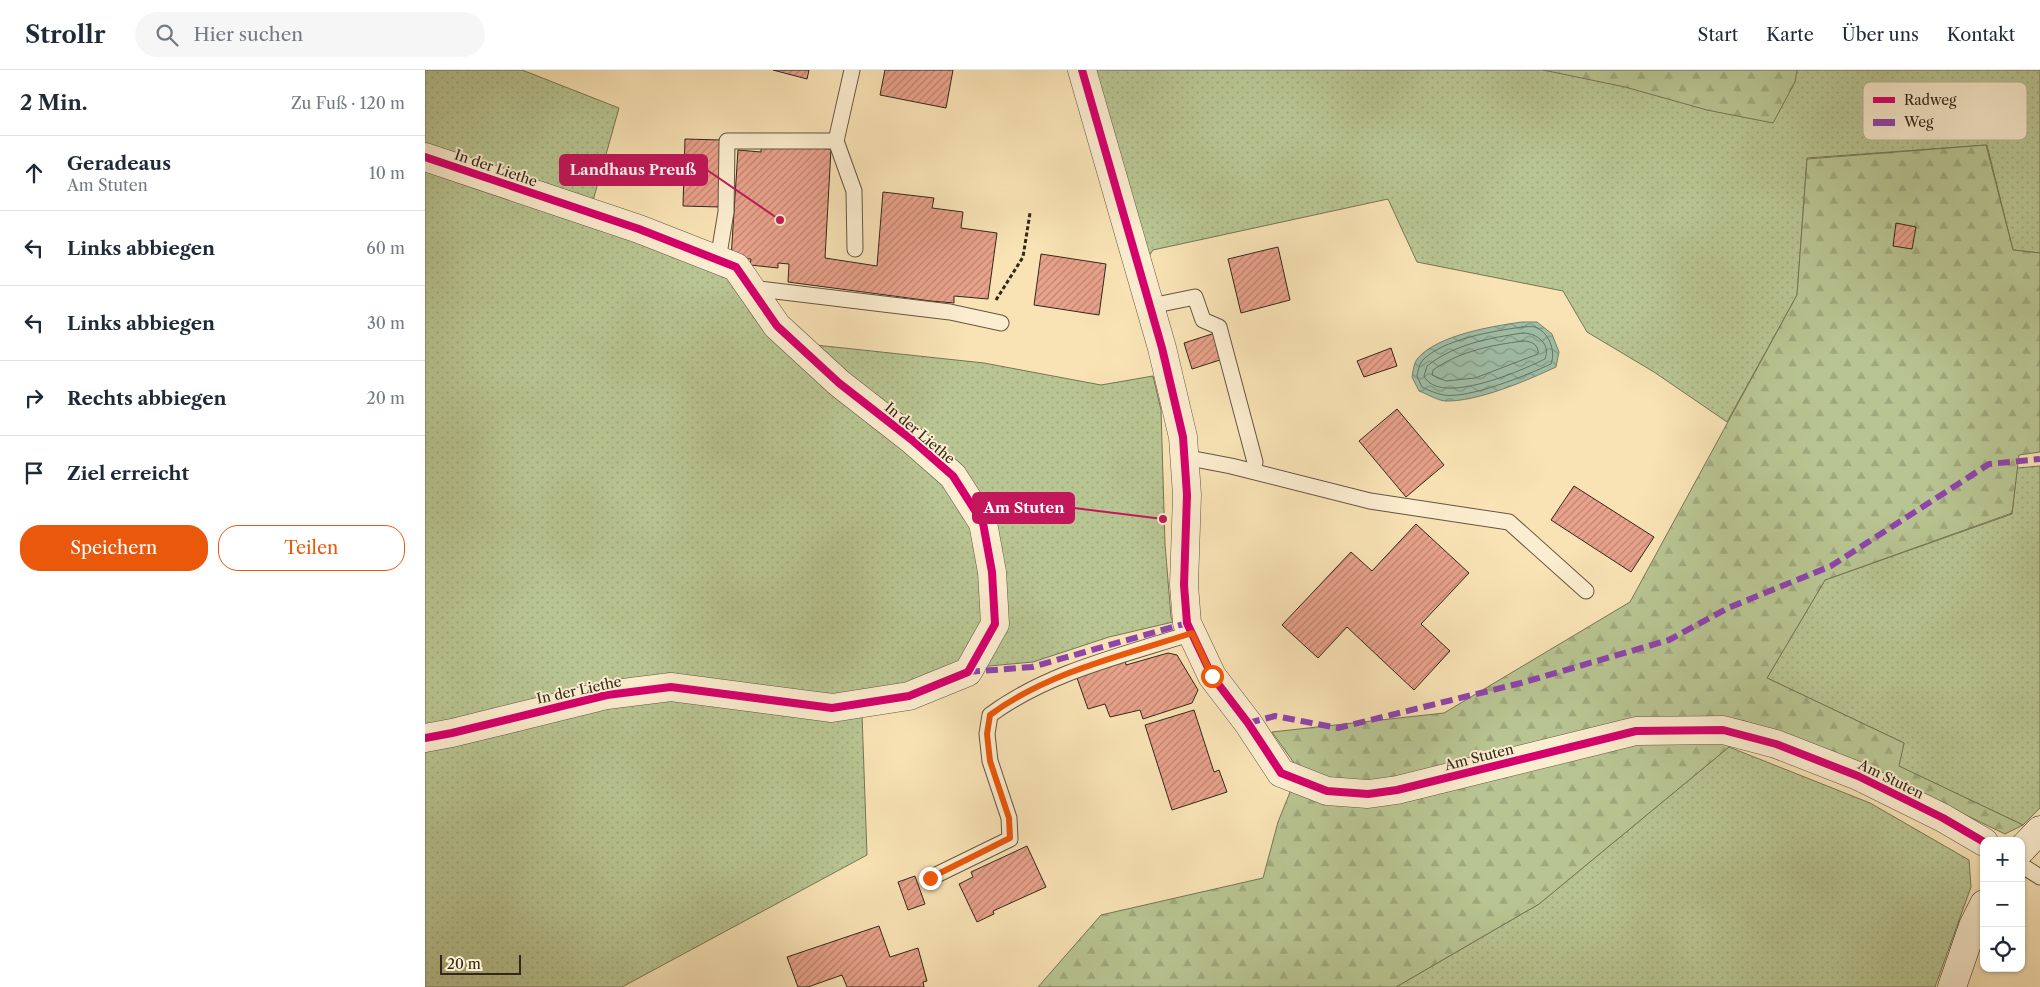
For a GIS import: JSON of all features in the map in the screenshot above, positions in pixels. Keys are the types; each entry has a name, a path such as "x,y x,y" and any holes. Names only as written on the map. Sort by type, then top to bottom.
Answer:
{"street":[{"name":"Am Stuten","path":"1082,70 1151,306 1179,419 1187,495 1184,585 1187,623 1212,676 1248,723 1281,773 1327,791 1368,794 1397,790 1636,731 1723,730 1776,744 1858,776 1943,818 1980,840"},
{"name":"In der Liethe","path":"425,157 639,229 736,267 777,326 839,383 912,440 953,476 983,523 991,572 995,624 968,672 909,696 832,708 671,687 607,695 425,738"},
{"path":"2025,846 2040,830"},
{"path":"1952,987 1973,926 1980,912"}],"lane":[{"path":"853,70 836,141 854,191 855,249"},
{"path":"718,260 726,212 727,140 836,141"},
{"path":"751,288 950,312 1001,323"},
{"path":"1151,306 1195,297 1203,320 1219,327 1255,462 1253,471"},
{"path":"1184,457 1253,471 1378,503 1509,522 1586,591"},
{"path":"930,878 1010,838 1009,818 990,761 987,734 990,715 1011,700 1060,678 1103,661 1192,633"},
{"path":"2025,868 2040,877"}],"path":[{"path":"983,319 1023,257 1030,213"}],"green space":[{"path":"425,70 522,70 619,108 591,208 425,150"},
{"path":"1096,70 2040,70 2040,253 2013,250 1987,145 1807,158 1797,295 1727,422 1654,372 1587,332 1563,291 1417,262 1388,199 1153,250 1149,256"},
{"path":"1543,70 1797,70 1795,82 1773,123 1707,110 1625,87"},
{"path":"1986,145 2013,250 2040,253 2040,452 2019,455 2012,513 1825,580 1767,678 1904,743 1899,766 2023,825 2005,834 1887,777 1742,720 1729,747 1539,904 1396,987 1038,987 1101,915 1263,878 1278,822 1299,770 1272,732 1444,713 1630,602 1797,295 1807,159"},
{"path":"425,165 732,274 908,445 977,523 985,623 958,671 837,701 727,686 425,730"},
{"path":"806,344 984,363 1101,385 1153,376 1161,410 1165,544 1173,622 1109,637 1033,662 978,667 991,524"},
{"path":"2040,466 2040,808 2023,825 1898,766 1904,743 1767,678 1825,580 2012,514 2017,468"},
{"path":"672,693 862,714 867,855 622,987 425,987 425,743"},
{"path":"1729,747 1870,803 1969,860 1971,887 1935,987 1396,987 1539,904"}],"water":[{"path":"1522,322 1537,322 1552,334 1559,352 1556,367 1516,384 1472,398 1445,401 1419,391 1412,377 1413,369 1417,360 1427,350 1439,343 1467,333"}],"building":[{"path":"773,70 809,70 807,79"},
{"path":"885,70 953,70 946,108 880,95"},
{"path":"685,139 721,140 720,207 683,206"},
{"path":"761,145 831,149 825,258 877,266 883,192 934,198 932,208 963,212 961,228 997,233 988,299 954,296 954,303 788,282 789,264 778,263 778,268 750,265 751,259 731,258 738,150 761,152"},
{"path":"1896,223 1916,227 1912,249 1893,246"},
{"path":"1278,247 1290,300 1241,313 1228,259"},
{"path":"1041,254 1106,264 1099,315 1034,305"},
{"path":"1215,333 1223,359 1192,369 1184,343"},
{"path":"1391,348 1397,366 1364,377 1357,361"},
{"path":"1397,409 1444,465 1406,497 1359,441"},
{"path":"1574,486 1654,537 1631,572 1551,520"},
{"path":"1416,524 1469,573 1421,624 1450,651 1414,690 1347,627 1318,658 1282,625 1351,552 1372,571"},
{"path":"1168,653 1177,655 1198,690 1192,703 1143,719 1140,710 1110,717 1105,704 1088,709 1077,678 1125,659 1126,665"},
{"path":"1194,710 1214,772 1219,770 1227,792 1172,810 1145,725"},
{"path":"1027,846 1046,887 993,911 994,914 977,922 959,884 973,877 971,872"},
{"path":"915,876 925,904 908,910 898,882"},
{"path":"879,926 890,957 918,948 927,981 923,982 924,987 847,987 842,975 808,987 798,987 787,957"}],"marked path":[{"path":"1248,723 1275,716 1338,728 1521,683 1669,640 1728,608 1831,566 1989,464 2040,459"},
{"path":"968,672 1032,667 1187,623"}],"cycle path":[{"path":"1082,70 1162,348 1183,437 1187,495 1184,585 1187,623 1212,676 1248,723 1281,773 1327,791 1368,794 1397,790 1636,731 1723,730 1776,744 1858,776 1943,818 1980,840"},
{"path":"425,157 639,229 736,267 777,326 839,383 912,440 953,476 983,523 992,572 995,624 968,672 909,696 832,708 671,687 607,695 425,738"}],"place":[{"name":"Landhaus Preuß","path":"780,220"},
{"name":"Am Stuten","path":"1163,519"}],"route":[{"path":"930,878 1010,838 1009,818 990,761 987,734 990,715 1011,700 1060,678 1103,661 1192,633 1212,676"}]}
